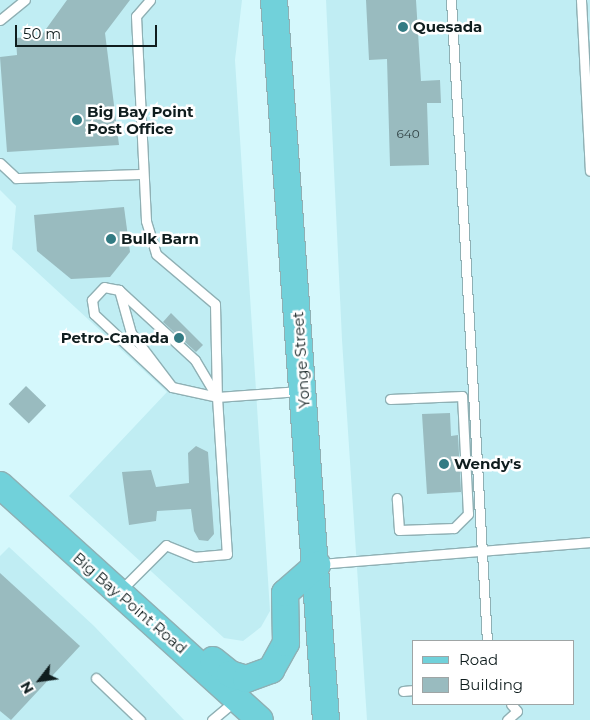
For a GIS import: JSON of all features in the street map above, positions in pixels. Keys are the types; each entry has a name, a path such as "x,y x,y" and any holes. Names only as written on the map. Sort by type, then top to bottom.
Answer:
{"main road":[{"name":"Yonge Street","path":"274,0 317,564 326,720"},
{"name":"Big Bay Point Road","path":"0,485 117,594 260,720"},
{"path":"177,645 204,653 236,678 264,674 279,662 286,643 285,593 317,564"}],"lane":[{"path":"0,20 25,0"},
{"path":"117,594 166,545 195,557 227,554 217,397 215,304 156,254 146,221 136,16 150,0"},
{"path":"451,0 487,640"},
{"path":"581,0 590,171"},
{"path":"0,163 16,178 143,174"},
{"path":"217,397 195,360 119,290 104,287 92,300 94,314 172,387 217,397 303,391"},
{"path":"119,290 131,333 172,387"},
{"path":"390,399 462,396 468,514 454,528 398,530 397,498"},
{"path":"317,564 590,542"},
{"path":"96,678 140,720"},
{"path":"403,691 412,690"},
{"path":"212,720 238,699"},
{"path":"507,720 517,711 512,705"}],"shaded area":[{"path":"0,0 242,0 235,60 270,611 261,627 243,641 224,638 69,496 167,392 12,249 16,206 0,190"},
{"path":"326,0 590,0 590,720 367,720 342,340"},
{"path":"9,547 94,626 184,720 0,720 0,556"}],"building":[{"path":"67,0 130,0 105,33 119,145 7,152 0,57 17,55 16,38 41,36"},
{"path":"366,0 416,0 421,81 440,80 441,103 427,103 429,165 390,166 387,59 369,60"},
{"path":"124,207 130,252 110,277 71,279 37,251 34,215"},
{"path":"171,313 203,345 196,352 163,322"},
{"path":"26,386 46,405 29,423 9,404"},
{"name":"Wendy's","path":"450,413 451,436 458,435 461,492 427,494 422,414"},
{"path":"196,446 208,452 214,534 208,541 199,540 194,531 191,509 157,511 156,521 129,525 122,472 151,470 156,487 189,483 188,453"},
{"path":"0,573 80,646 11,720 0,711"}],"place":[{"name":"Quesada","path":"403,27"},
{"name":"Big Bay Point Post Office","path":"77,120"},
{"name":"Bulk Barn","path":"111,239"},
{"name":"Petro-Canada","path":"179,338"},
{"name":"Wendy's","path":"444,464"}]}
